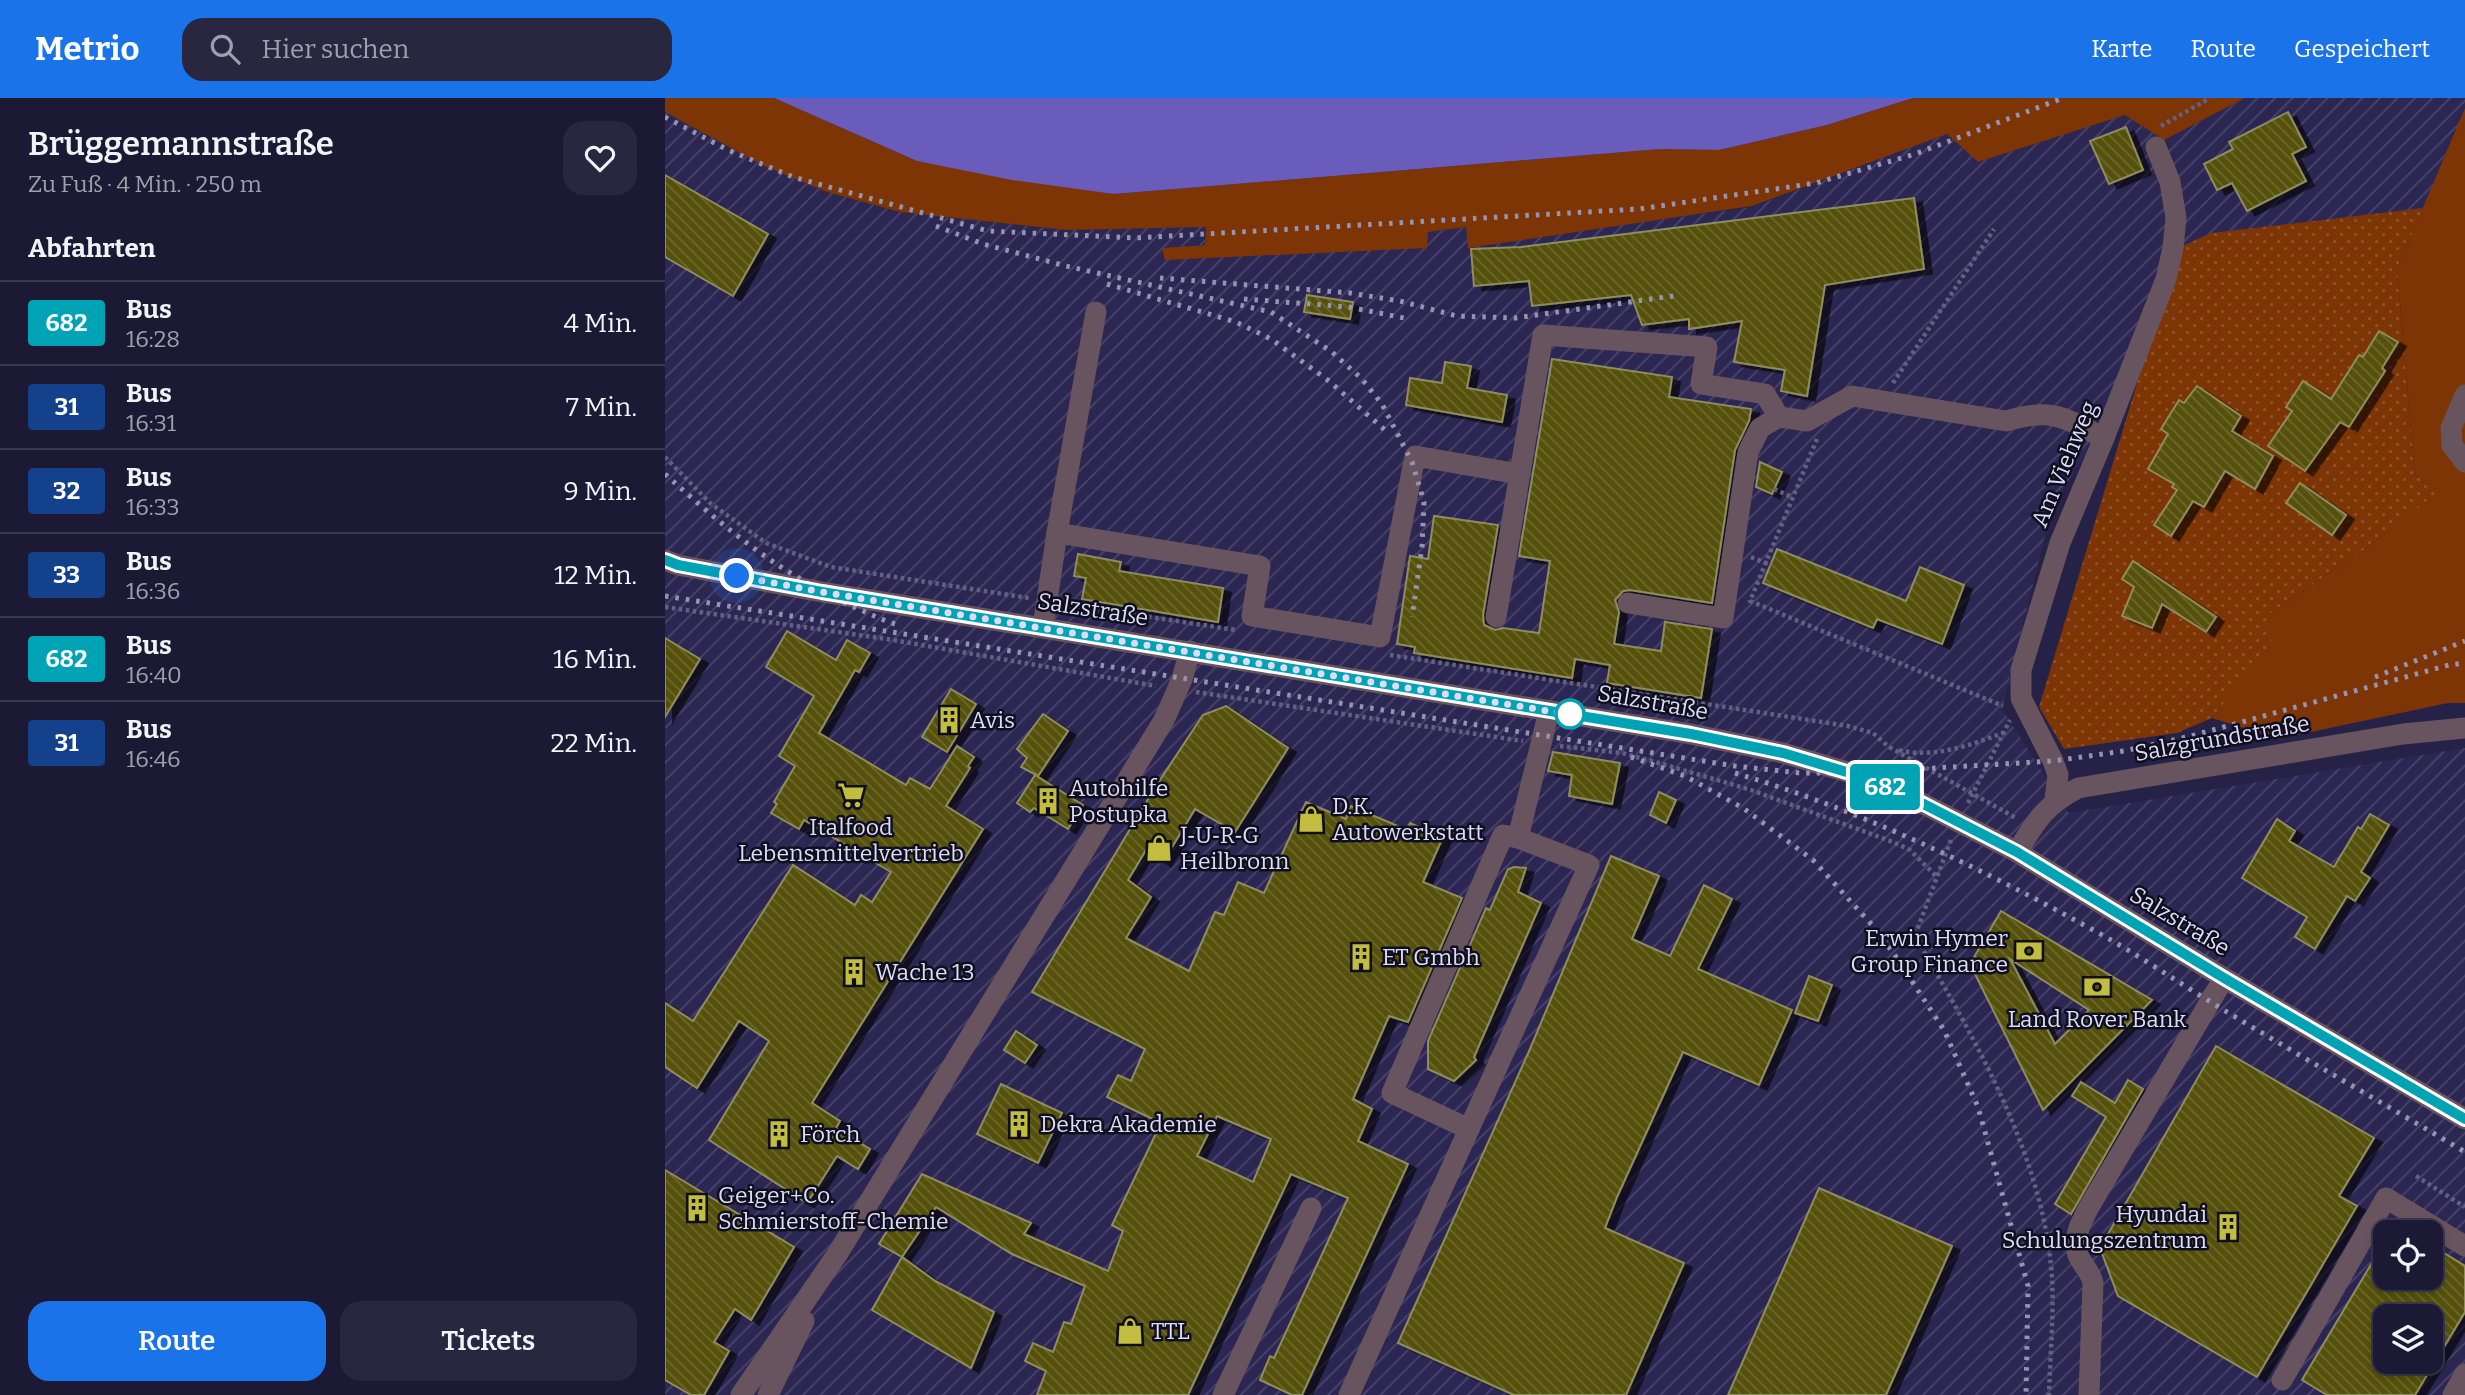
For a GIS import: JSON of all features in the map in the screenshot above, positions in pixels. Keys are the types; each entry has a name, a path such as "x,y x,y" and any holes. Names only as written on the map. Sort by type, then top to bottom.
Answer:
{"street":[{"name":"Am Viehweg","path":"2021,698 2021,670 2060,542 2105,438 2165,279 2173,248 2176,218 2170,182 2156,147"},
{"path":"1043,628 1096,312"},
{"path":"1496,617 1543,335 1707,347 1701,384 1765,394 1779,417"},
{"path":"2465,395 2451,428 2452,445 2465,462"},
{"path":"1628,603 1723,618 1748,452 1760,428 1779,417 1807,421 1852,396 2007,421 2027,415 2059,415 2105,438"},
{"path":"1057,533 1260,566 1252,616 1380,638 1415,456 1520,474"},
{"name":"Salzstraße","path":"665,560 678,565 822,592 1691,734 1783,753 1850,773 1910,797 2017,852 2224,978 2465,1119"},
{"path":"741,1395 838,1253 1164,720 1178,690 1191,651"},
{"path":"2021,698 2053,761 2057,775 2055,800"},
{"path":"1518,838 1549,711"},
{"name":"Salzgrundstraße","path":"2017,852 2055,800 2078,788 2403,734 2465,728"},
{"path":"1349,1395 1589,865 1518,838 1503,835 1392,1093 1469,1129"},
{"path":"2089,1395 2093,1283 2090,1272 2078,1257 2078,1230 2224,978"},
{"path":"2282,1380 2386,1198 2462,1252"},
{"path":"1223,1395 1311,1208"},
{"path":"768,1395 838,1253"},
{"path":"2453,1395 2465,1374"}],"path":[{"path":"2156,147 2161,126 2210,98"},
{"path":"1881,401 1994,229"},
{"path":"1829,409 1792,497 1768,564 1750,601 1983,698"},
{"path":"1774,489 1792,497"},
{"path":"665,607 893,640 1178,690 1622,754 1751,790 1893,842 1910,850 1937,877"},
{"path":"2021,698 1958,823 1917,930 1918,941 2009,1111 2044,1221 2052,1279 2049,1395"},
{"path":"1889,747 1915,754 1968,746 2004,733"},
{"path":"2416,1176 2465,1207"}],"shaded area":[{"path":"665,98 774,98 917,161 1114,194 1661,149 1719,150 1827,125 1913,98 2245,98 2164,140 2125,115 1978,162 1947,134 1752,206 1468,248 1466,227 1428,232 1427,248 1165,260 1162,248 1205,245 1206,227 1066,230 900,212 827,192 764,166 665,112"},
{"path":"774,98 1913,98 1827,125 1719,150 1661,149 1114,194 1012,180 917,161"},
{"path":"2245,98 2465,98 2465,476 2397,269 2423,209 2211,233 2112,415 2057,498 2048,524 2002,709 2069,813 2465,748 2465,1395 665,1395 665,112 765,166 827,192 900,212 1066,230 1206,226 1205,245 1162,248 1426,248 1428,232 1467,227 1468,246 1752,207 1947,134 1978,162 2125,115 2164,140"},
{"path":"2465,108 2465,703 2448,703 2278,739 2212,718 2270,643 2269,614 2370,546 2437,492 2415,475 2397,269"},
{"path":"2423,208 2397,269 2415,475 2438,492 2370,546 2269,614 2271,643 2212,718 2177,733 2064,749 2039,707 2178,248 2211,233"}],"building":[{"path":"2288,112 2306,147 2292,154 2306,181 2247,211 2232,183 2217,190 2204,164 2233,149 2229,142"},
{"path":"2126,127 2143,170 2109,184 2090,141"},
{"path":"665,175 768,234 733,296 665,257"},
{"path":"1914,198 1924,269 1825,285 1807,396 1781,391 1785,370 1734,362 1742,321 1689,329 1689,319 1642,325 1631,295 1532,306 1529,281 1474,286 1471,249 1521,247"},
{"path":"1307,295 1353,302 1350,319 1304,312"},
{"path":"2379,331 2398,342 2382,368 2385,371 2349,427 2340,422 2305,471 2268,446 2292,411 2286,407 2303,381 2331,399 2359,355 2363,357"},
{"path":"1552,359 1672,377 1669,397 1751,409 1749,421 1735,450 1712,603 1630,590 1623,591 1615,600 1619,612 1614,644 1661,651 1665,622 1712,629 1701,698 1607,683 1610,665 1575,659 1572,678 1414,653 1415,647 1397,644 1410,556 1428,559 1434,516 1498,525 1483,615 1484,625 1495,630 1503,628 1539,633 1550,561 1519,556"},
{"path":"1445,362 1471,366 1467,388 1507,395 1502,422 1406,405 1410,378 1442,383"},
{"path":"2197,386 2241,416 2232,431 2273,456 2255,489 2225,471 2204,507 2193,501 2171,536 2154,525 2177,490 2172,487 2174,484 2148,469 2168,434 2161,429 2179,400 2184,403"},
{"path":"1760,462 1782,472 1772,494 1756,487"},
{"path":"2300,483 2346,515 2332,535 2286,503"},
{"path":"1777,549 1906,601 1920,567 1964,585 1942,644 1877,619 1873,628 1763,583"},
{"path":"1078,554 1121,562 1119,571 1223,588 1218,622 1082,599 1086,578 1074,576"},
{"path":"2133,561 2216,617 2206,632 2162,604 2152,628 2122,616 2134,587 2122,579"},
{"path":"787,631 836,660 847,640 870,653 859,672 855,670 819,733 906,785 910,778 930,789 957,746 974,757 946,806 983,829 812,1103 840,1121 836,1128 870,1149 858,1169 837,1156 807,1203 709,1140 769,1041 739,1021 697,1088 665,1067 665,1003 693,1021 793,865 855,905 861,895 872,902 891,872 804,820 799,829 771,813 777,804 774,802 795,766 779,756 814,696 766,667"},
{"path":"665,638 700,659 665,717"},
{"name":"Avis","path":"951,689 976,704 947,752 922,737"},
{"path":"1226,706 1288,748 1235,832 1195,809 1163,862 1146,850 1128,880 1151,897 1126,938 1189,971 1215,912 1224,915 1238,882 1264,893 1306,802 1346,819 1351,806 1407,830 1410,823 1443,837 1423,882 1462,898 1408,1022 1389,1016 1353,1099 1372,1109 1358,1141 1408,1164 1302,1395 1292,1395 1260,1380 1270,1356 1274,1358 1348,1198 1291,1174 1188,1395 1037,1395 1046,1371 1025,1361 1033,1343 1053,1352 1064,1322 1071,1324 1085,1286 1012,1254 936,1207 902,1257 879,1244 922,1174 1031,1223 1024,1234 1108,1271 1123,1231 1112,1225 1161,1123 1107,1097 1118,1075 1131,1081 1145,1049 1032,992 1156,786 1203,715","holes":["1217,1116 1271,1139 1253,1182 1197,1156"]},
{"path":"1043,714 1068,731 1038,776 1021,767 1027,758 1017,749"},
{"path":"1553,752 1620,763 1612,804 1569,796 1572,775 1548,771"},
{"name":"Autohilfe Postupka","path":"1035,775 1083,805 1068,829 1034,808 1030,812 1017,803"},
{"path":"1659,792 1676,800 1666,823 1650,815"},
{"path":"2370,814 2389,825 2361,872 2370,878 2355,901 2347,896 2315,949 2295,937 2307,917 2242,878 2277,819 2295,831 2289,841 2334,867 2358,827 2361,829"},
{"path":"1611,856 1659,876 1632,939 1670,956 1704,885 1732,899 1698,969 1792,1010 1759,1085 1683,1052 1617,1197 1605,1228 1684,1263 1626,1395 1514,1395 1398,1343 1530,1049"},
{"path":"1526,868 1518,892 1541,903 1474,1057 1476,1060 1454,1081 1428,1069 1428,1041 1486,908 1490,910 1508,869"},
{"path":"2001,911 2152,1000 2043,1110 1970,964","holes":["2010,959 2089,1010 2055,1044"]},
{"path":"1809,976 1832,985 1818,1021 1795,1013"},
{"path":"1016,1031 1037,1045 1025,1063 1004,1050"},
{"name":"Hyundai Schulungszentrum","path":"2216,1046 2374,1138 2339,1196 2357,1206 2257,1377 2118,1296 2100,1248"},
{"path":"2128,1080 2143,1089 2071,1214 2055,1204 2106,1117 2072,1096 2081,1082 2115,1103"},
{"name":"Dekra Akademie","path":"1001,1084 1062,1113 1038,1163 977,1134"},
{"name":"Geiger+Co. Schmierstoff-Chemie","path":"665,1170 794,1247 751,1320 735,1309 714,1342 729,1351 704,1395 691,1395 665,1380"},
{"path":"1819,1188 1952,1246 1886,1395 1728,1395"},
{"path":"2443,1252 2465,1266 2465,1312 2443,1349 2443,1304 2373,1304 2373,1374 2428,1374 2415,1395 2327,1395 2302,1380 2373,1261 2373,1290 2443,1290"},
{"path":"902,1257 935,1281 994,1312 971,1368 872,1310"}],"railway":[{"path":"665,117 728,150 793,177 988,231 1135,238 1639,209 1816,183 1915,154 2063,98"},
{"path":"936,226 983,244 1066,266 1271,312 1332,352 1361,378 1382,404 1412,462 1424,502 1422,547 1412,617"},
{"path":"1160,278 1350,293 1400,301 1457,316 1515,318 1680,295"},
{"path":"1107,284 1236,322 1271,339 1329,381 1385,430"},
{"path":"1244,299 1349,307 1409,319"},
{"path":"665,474 731,531 799,578 852,606 901,626"},
{"path":"665,596 1735,766 1800,773 1851,773 2053,761 2124,751 2191,736 2449,665 2465,663"},
{"path":"2375,677 2465,641"},
{"path":"1631,757 1685,776 1743,808 1813,860 1873,926 1944,1030 1978,1107 2028,1286 2026,1395"},
{"path":"1735,773 1825,803 1869,821 2042,902 2122,946 2232,1015 2465,1152"}],"bus line":[{"name":"682","path":"665,560 678,565 822,592 1691,734 1783,753 1850,773 1910,797 2017,852 2224,978 2465,1119"}],"place":[{"name":"Avis","path":"949,720"},
{"name":"Italfood Lebensmittelvertrieb","path":"851,795"},
{"name":"Autohilfe Postupka","path":"1048,801"},
{"name":"D.K. Autowerkstatt","path":"1311,819"},
{"name":"J⁃U⁃R⁃G Heilbronn","path":"1159,848"},
{"name":"Erwin Hymer Group Finance","path":"2029,951"},
{"name":"ET Gmbh","path":"1361,957"},
{"name":"Wache 13","path":"854,972"},
{"name":"Land Rover Bank","path":"2097,987"},
{"name":"Dekra Akademie","path":"1019,1124"},
{"name":"Förch","path":"779,1134"},
{"name":"Geiger+Co. Schmierstoff-Chemie","path":"697,1208"},
{"name":"Hyundai Schulungszentrum","path":"2228,1227"},
{"name":"TTL","path":"1130,1331"}],"route":[{"path":"737,576 1573,715 1570,714"}]}
